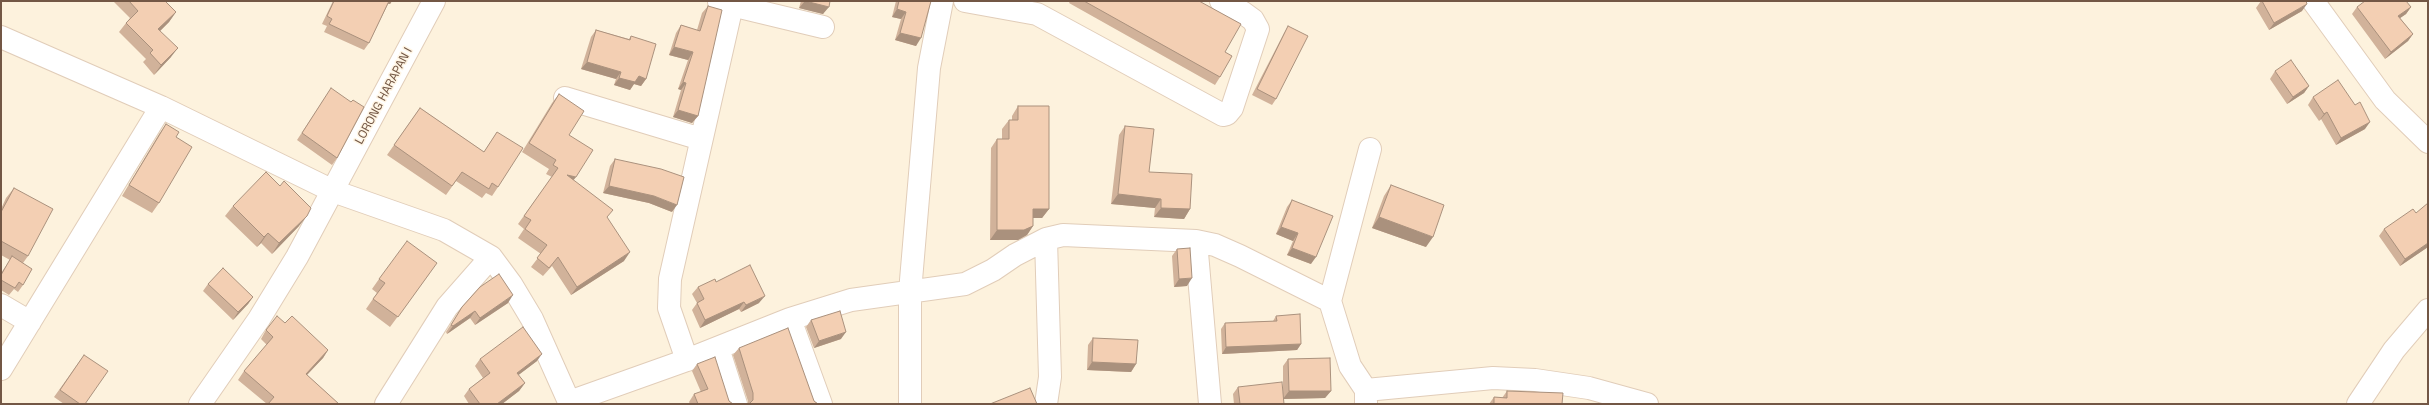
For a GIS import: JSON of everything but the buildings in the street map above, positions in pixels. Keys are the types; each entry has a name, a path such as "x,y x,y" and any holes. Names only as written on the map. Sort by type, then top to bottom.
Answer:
{"street":[{"name":"LORONG HARAPAN I","path":"200,404 294,263 434,1"},
{"path":"910,404 910,292 929,68 942,1"},
{"path":"965,1 1039,7 1223,115 1227,114 1232,108 1258,29 1253,20 1242,12 1220,1"},
{"path":"2313,1 2385,100 2428,142"},
{"path":"687,360 673,323 668,294 701,139 727,3 822,27"},
{"path":"1,37 161,107 333,191 444,230 491,257 511,284 532,318 570,403 687,360 790,319 851,300 965,284 993,270 1015,255 1046,239 1063,235 1196,241 1215,245 1330,301"},
{"path":"565,98 701,139"},
{"path":"1,369 161,107"},
{"path":"1370,149 1330,301 1350,366 1366,397 1493,378 1534,380 1589,388 1647,404"},
{"path":"1046,239 1050,377 1046,404"},
{"path":"1196,241 1210,404"},
{"path":"386,404 447,307 491,257"},
{"path":"1,305 30,322"},
{"path":"2358,404 2394,350 2428,310"},
{"path":"790,319 821,404"},
{"path":"718,348 736,404"}]}
